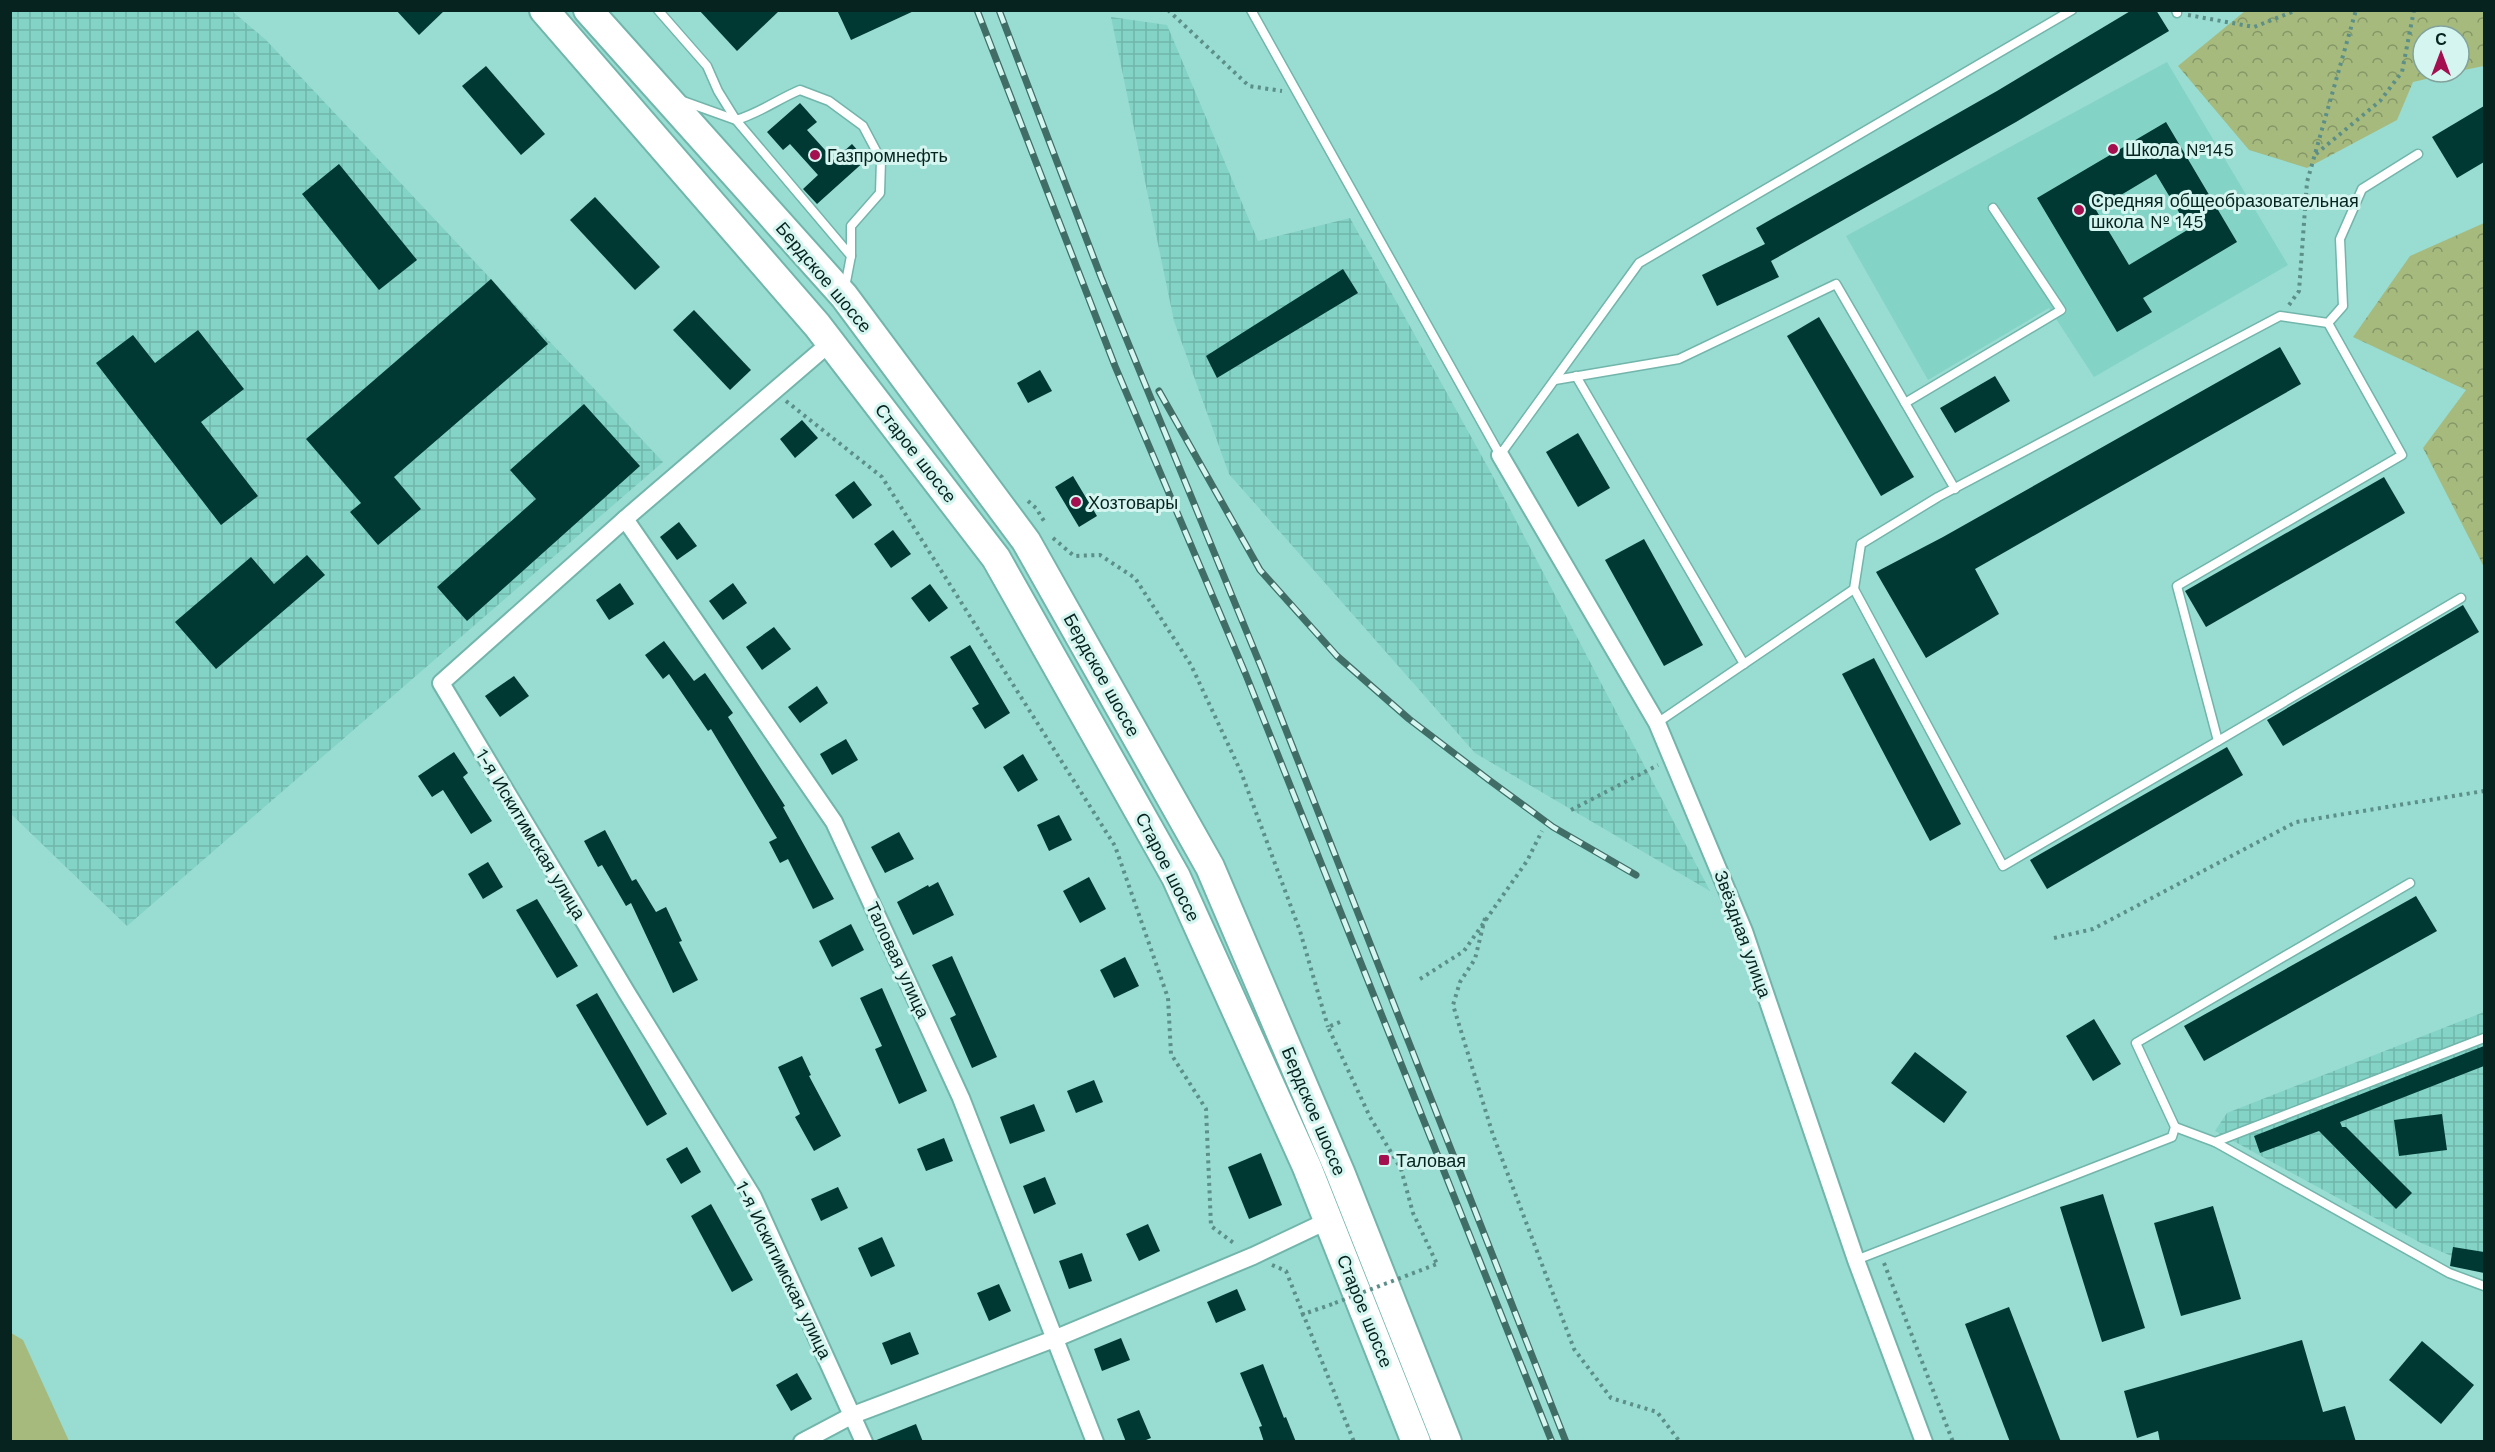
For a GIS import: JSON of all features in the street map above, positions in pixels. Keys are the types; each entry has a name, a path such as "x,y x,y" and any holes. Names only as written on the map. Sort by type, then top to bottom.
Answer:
{"highway":[{"name":"Бердское шоссе","path":"544,10 830,342"},
{"name":"Бердское шоссе","path":"588,10 844,296 1026,541 1210,867 1340,1172 1447,1442"},
{"name":"Старое шоссе","path":"830,342 1002,568 1176,877 1307,1167 1416,1442"}],"street":[{"name":"1-я Искитимская улица","path":"830,342 625,519 441,683 627,993 753,1197 864,1442"},
{"name":"Звёздная улица","path":"1500,455 1657,723 1674,759 1744,932 1856,1260 1924,1442"},
{"name":"Таловая улица","path":"625,519 834,822 961,1098 1095,1442"},
{"path":"802,1442 853,1415 1054,1339 1253,1256 1329,1220"}],"lane":[{"path":"658,10 707,66 718,91 736,120 851,255"},
{"path":"1251,10 1500,455 1639,263 2072,10"},
{"path":"665,94 736,120 756,114 781,98 800,90 829,101 863,126 881,160 880,193 851,226 851,255 844,296"},
{"path":"2328,323 2343,306 2340,239 2362,189 2418,154"},
{"path":"1905,403 2061,310 1993,208"},
{"path":"1555,380 1679,359 1836,284 1955,489"},
{"path":"2328,323 2280,316 1955,489 1861,544 1854,589 2003,866 2461,598"},
{"path":"2218,741 2177,585 2402,455 2328,323"},
{"path":"1576,376 1744,664"},
{"path":"1657,723 1854,589"},
{"path":"1856,1260 2172,1137 2175,1126 2136,1043 2410,883"},
{"path":"2215,1142 2484,1038"},
{"path":"2175,1126 2215,1142 2450,1273 2484,1286"}],"path":[{"path":"1168,10 1250,86 1298,94"},
{"path":"2177,12 2254,27 2297,10"},
{"path":"2280,316 2299,291 2307,182 2356,10"},
{"path":"2316,154 2380,100 2402,72 2414,10"},
{"path":"774,391 882,477 1115,846 1168,998 1171,1054 1206,1109 1210,1227 1253,1256 1286,1271 1301,1314 1354,1442"},
{"path":"1020,494 1036,508 1054,538 1074,556 1100,555 1135,578 1191,665 1241,772 1300,932 1328,1027 1370,1117 1401,1169 1413,1213 1437,1264 1301,1314"},
{"path":"1571,810 1657,765 1674,759"},
{"path":"2054,938 2093,929 2296,822 2484,791"},
{"path":"1420,979 1464,951 1527,861 1542,831"},
{"path":"1485,918 1475,959 1460,982 1453,1005 1493,1135 1574,1349 1611,1398 1658,1412 1680,1442"},
{"path":"1328,1027 1340,1022"},
{"path":"1879,1251 1953,1442"}],"shaded area":[{"path":"10,11 232,11 266,40 663,462 127,926 11,814"},
{"path":"1111,17 1167,25 1258,241 1350,218 1490,471 1710,891 1475,753 1229,474 1174,321"},
{"name":"Школа №145","path":"2167,62 2288,265 2094,377 2049,308 1928,380 1846,236"},
{"path":"2484,1012 2484,1270 2419,1242 2215,1131 2227,1113"}],"green space":[{"path":"2245,11 2484,11 2484,66 2471,69 2471,24 2411,24 2412,84 2397,120 2307,168 2249,150 2178,66"},
{"path":"2484,223 2484,567 2423,448 2466,390 2353,337 2410,256"},
{"path":"11,1333 23,1340 69,1441 11,1441"}],"building":[{"path":"396,10 445,10 419,35"},
{"path":"699,10 780,10 737,51"},
{"path":"837,10 916,10 851,40"},
{"path":"2132,10 2156,10 2169,31 2016,122 1771,261 1779,277 1717,306 1702,275 1765,244 1756,228 1997,91"},
{"path":"486,66 545,134 521,155 462,86"},
{"name":"Газпромнефть","path":"800,103 817,122 807,130 834,160 852,144 866,160 817,204 803,189 818,175 790,144 783,150 767,132"},
{"path":"2484,106 2484,162 2457,178 2432,137"},
{"name":"Средняя общеобразовательная школа № 145","path":"2166,122 2237,242 2143,298 2152,312 2117,332 2037,198","holes":["2156,174 2189,229 2129,265 2096,210"]},
{"path":"339,164 417,260 379,290 302,194"},
{"path":"595,197 660,267 635,290 570,220"},
{"path":"1343,269 1358,293 1217,378 1206,356"},
{"path":"491,279 548,344 394,477 421,509 378,545 350,512 361,503 306,439"},
{"path":"694,310 751,370 730,390 673,330"},
{"path":"1819,317 1914,477 1881,496 1787,336"},
{"path":"198,330 244,389 201,422 258,496 221,525 96,363 133,335 155,363"},
{"path":"2280,347 2301,384 1975,569 1999,614 1926,658 1876,572 1943,537"},
{"path":"1040,370 1052,391 1028,403 1017,383"},
{"path":"1995,376 2010,401 1955,433 1940,408"},
{"path":"584,404 640,466 467,621 437,587 536,499 510,470"},
{"path":"802,420 818,438 795,458 780,439"},
{"path":"1578,433 1610,488 1578,507 1546,452"},
{"name":"Хозтовары","path":"1073,476 1097,516 1079,527 1055,487"},
{"path":"2384,477 2405,513 2206,627 2185,591"},
{"path":"854,481 872,505 853,519 835,495"},
{"path":"679,522 697,546 677,560 660,537"},
{"path":"893,530 911,554 891,568 874,544"},
{"path":"1644,539 1703,645 1664,666 1605,560"},
{"path":"307,555 325,575 216,669 175,622 251,557 274,584"},
{"path":"620,583 634,604 609,620 596,600"},
{"path":"733,583 747,603 723,620 709,601"},
{"path":"930,584 948,608 929,622 911,598"},
{"path":"2463,605 2479,632 2283,746 2267,720"},
{"path":"774,627 791,649 762,670 746,647"},
{"path":"664,641 694,681 705,673 733,713 728,717 785,806 783,807 834,899 813,909 788,859 780,863 769,842 777,838 711,729 708,731 669,674 663,679 645,655"},
{"path":"970,645 1010,713 985,729 972,708 979,704 950,657"},
{"path":"1874,658 1961,824 1930,841 1842,674"},
{"path":"514,676 529,696 500,717 485,696"},
{"path":"817,686 828,703 800,723 788,707"},
{"path":"846,739 858,760 832,775 820,754"},
{"path":"2227,747 2243,775 2047,889 2030,860"},
{"path":"454,752 468,773 463,777 492,821 471,834 443,790 432,797 418,776"},
{"path":"1023,754 1038,780 1018,792 1003,767"},
{"path":"1059,815 1072,840 1049,851 1037,825"},
{"path":"605,830 632,881 636,879 656,912 666,907 682,941 679,942 698,980 673,993 631,903 626,906 602,865 598,867 584,841"},
{"path":"899,832 914,859 885,873 871,847"},
{"path":"488,862 503,887 483,899 468,874"},
{"path":"1089,877 1106,909 1080,923 1063,891"},
{"path":"938,882 954,915 913,935 897,902"},
{"path":"2416,896 2437,931 2204,1061 2184,1026"},
{"path":"537,899 578,966 557,978 516,910"},
{"path":"851,924 864,950 832,967 819,941"},
{"path":"952,956 997,1057 972,1068 950,1018 956,1015 932,965"},
{"path":"1125,957 1139,986 1114,998 1100,970"},
{"path":"882,988 927,1091 899,1104 875,1049 882,1046 860,998"},
{"path":"597,993 667,1114 647,1126 576,1005"},
{"path":"2094,1019 2121,1064 2093,1081 2066,1036"},
{"path":"2484,1046 2484,1066 2340,1122 2342,1127 2346,1127 2412,1193 2396,1209 2319,1131 2260,1153 2254,1136"},
{"path":"1915,1052 1967,1092 1944,1123 1891,1083"},
{"path":"802,1056 811,1075 809,1076 841,1136 814,1151 795,1117 800,1114 778,1067"},
{"path":"1094,1080 1103,1102 1076,1113 1067,1091"},
{"path":"1034,1104 1045,1131 1010,1144 1000,1117"},
{"path":"2442,1114 2447,1150 2399,1156 2394,1120"},
{"path":"944,1138 953,1161 926,1171 917,1149"},
{"path":"687,1147 701,1172 681,1184 666,1159"},
{"path":"1261,1153 1282,1205 1249,1219 1228,1167"},
{"path":"1045,1177 1056,1204 1034,1214 1023,1186"},
{"path":"838,1187 848,1208 821,1221 811,1199"},
{"path":"2103,1194 2145,1328 2102,1342 2060,1207"},
{"path":"711,1204 753,1280 732,1292 691,1216"},
{"path":"2213,1206 2241,1299 2181,1316 2154,1223"},
{"path":"1148,1224 1160,1251 1139,1261 1126,1234"},
{"path":"882,1237 895,1266 871,1277 858,1248"},
{"path":"2453,1247 2484,1252 2484,1273 2450,1266"},
{"path":"1082,1253 1092,1281 1069,1289 1059,1261"},
{"path":"999,1284 1011,1311 989,1321 977,1293"},
{"path":"1237,1289 1246,1310 1216,1323 1207,1302"},
{"path":"2009,1307 2061,1442 2010,1442 1965,1324"},
{"path":"910,1332 919,1354 891,1365 882,1343"},
{"path":"1121,1338 1130,1360 1102,1371 1094,1349"},
{"path":"2302,1340 2323,1412 2345,1406 2356,1442 2160,1442 2158,1431 2137,1438 2124,1391"},
{"path":"2422,1341 2474,1385 2441,1424 2389,1380"},
{"path":"1263,1364 1296,1442 1264,1442 1259,1427 1262,1426 1240,1373"},
{"path":"797,1373 812,1399 791,1411 776,1385"},
{"path":"1139,1410 1151,1438 1141,1442 1126,1442 1117,1419"},
{"path":"916,1424 923,1442 874,1442 874,1441"}],"railway":[{"path":"977,10 1115,366 1246,675 1552,1442"},
{"path":"999,10 1101,277 1262,669 1566,1442"},
{"path":"1159,391 1260,570 1337,656 1409,719 1553,827 1636,875"}],"place":[{"name":"Школа №145","path":"2113,149"},
{"name":"Газпромнефть","path":"815,155"},
{"name":"Средняя общеобразовательная школа № 145","path":"2079,210"},
{"name":"Хозтовары","path":"1076,502"},
{"name":"Таловая","path":"1384,1160"}]}
